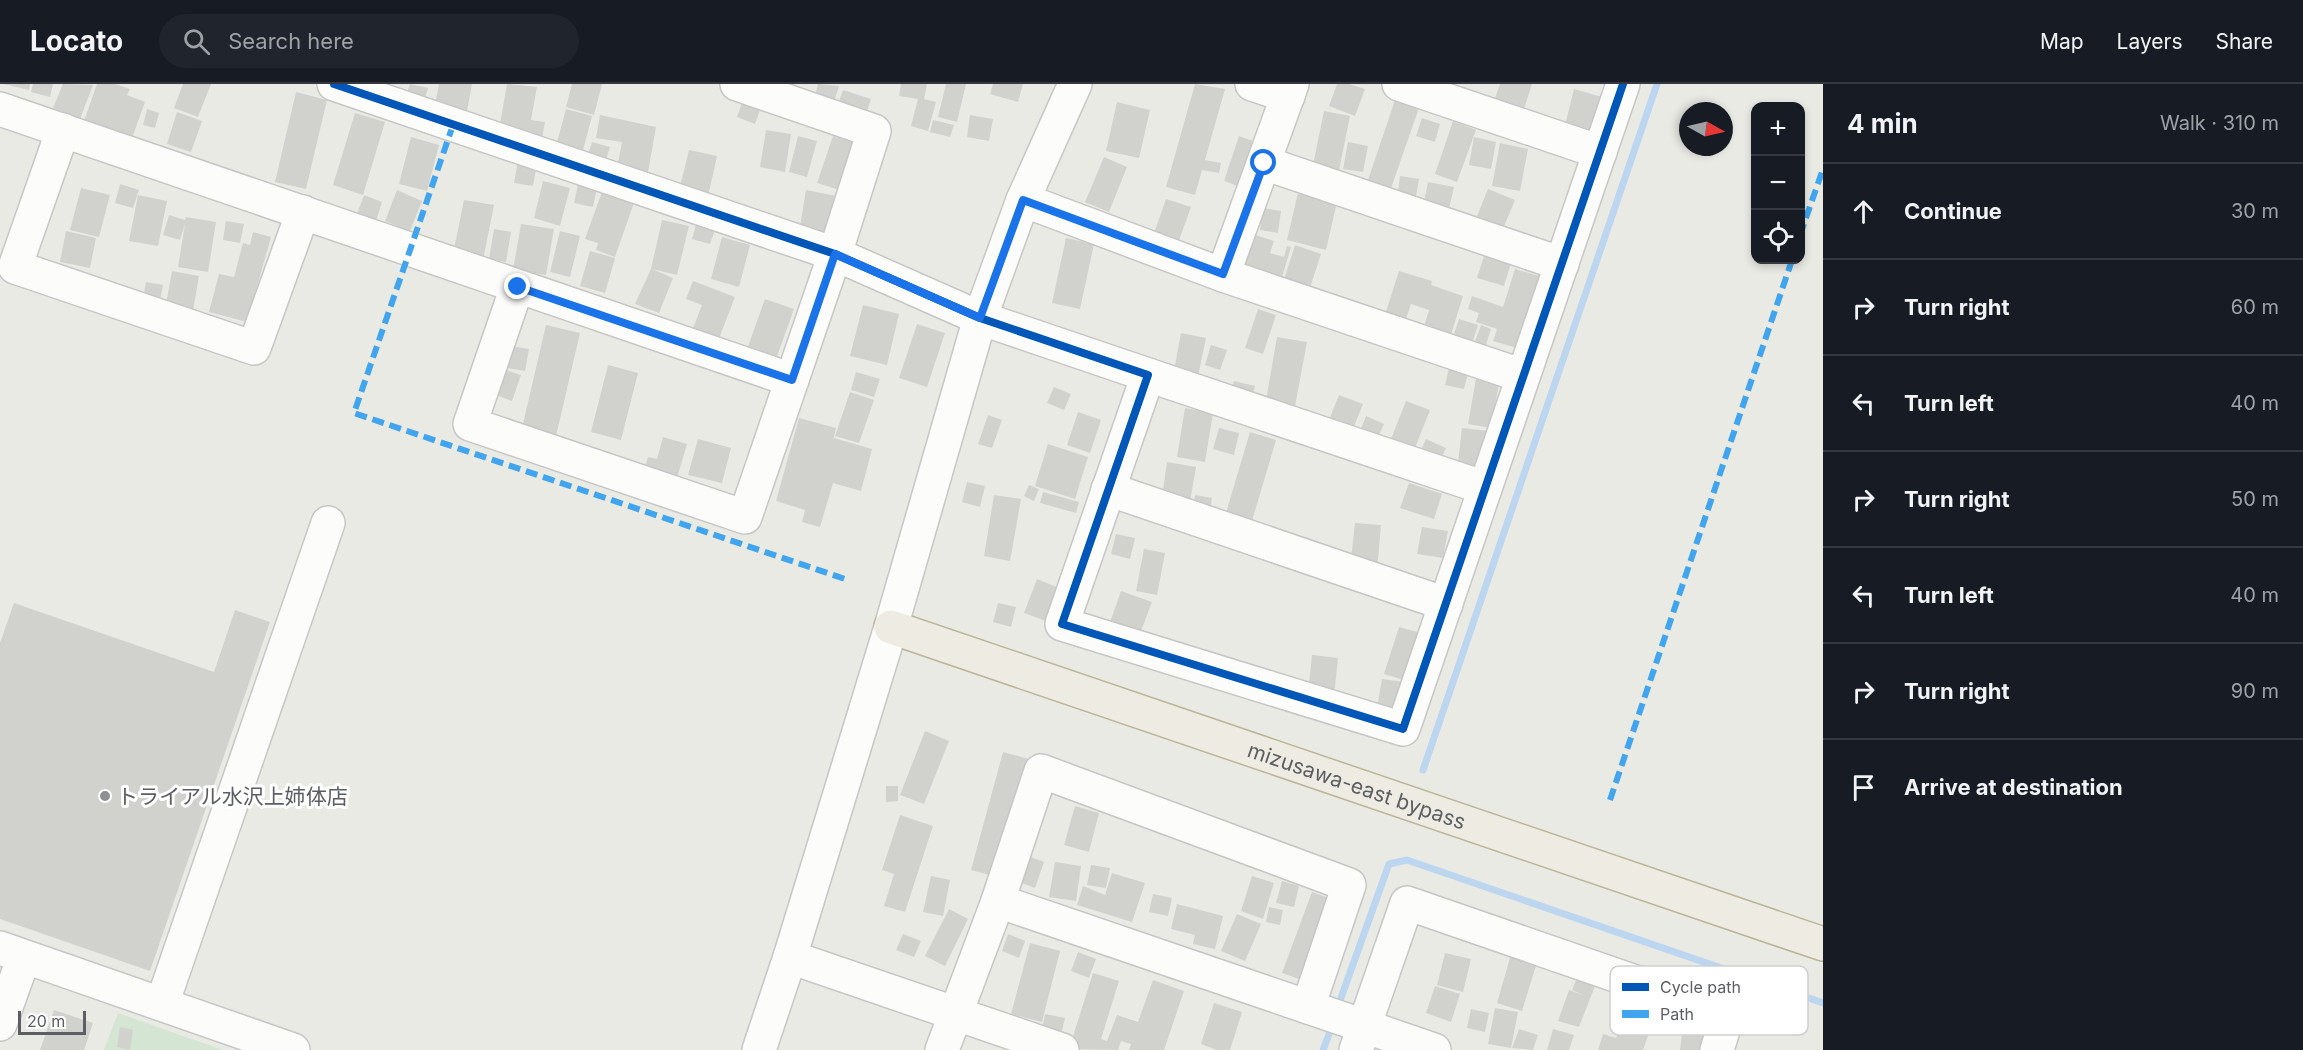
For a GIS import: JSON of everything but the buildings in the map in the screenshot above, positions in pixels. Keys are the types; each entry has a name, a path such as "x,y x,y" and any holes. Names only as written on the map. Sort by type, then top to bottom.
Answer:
{"highway":[{"name":"mizusawa-east bypass","path":"891,627 1823,944"}],"street":[{"path":"334,84 382,92 835,254 980,318 1485,489"},
{"path":"518,287 470,424 745,517 835,254 874,131 737,84"},
{"path":"759,1050 790,957 891,627 980,318 1023,200 1075,84"},
{"path":"1223,274 1290,90 1252,84"},
{"path":"1399,84 1600,152"},
{"path":"1148,375 1062,624 1403,729 1623,84"},
{"path":"0,109 792,380"},
{"path":"63,130 15,267 255,348 303,212"},
{"path":"1264,163 1562,264"},
{"path":"1023,200 1223,274 1524,376"},
{"path":"1108,489 1446,604"},
{"path":"162,1004 327,523"},
{"path":"942,1050 998,901 1041,771 1349,885 1308,1007"},
{"path":"998,901 1308,1007 1360,1038 1434,1050"},
{"path":"1360,1038 1407,903 1610,973"},
{"path":"0,1024 12,952 293,1050"},
{"path":"790,957 1062,1050"},
{"path":"1717,1050 1722,1035"}],"green space":[{"path":"118,1013 223,1050 104,1050"}],"waterway":[{"path":"1423,770 1657,84"},
{"path":"1337,1009 1389,864 1407,860 1715,966"},
{"path":"1808,998 1823,1003"},
{"path":"1323,1050 1332,1026"}],"marked path":[{"path":"453,125 354,413 848,580"},
{"path":"1805,221 1823,169"},
{"path":"1610,800 1791,264"}],"cycle path":[{"path":"334,84 835,254 980,318 1148,375 1062,624 1403,729 1623,84"}],"place":[{"name":"トライアル水沢上姉体店","path":"105,796"}],"route":[{"path":"518,287 792,380 835,254 980,318 1023,200 1223,274 1264,163"}]}
